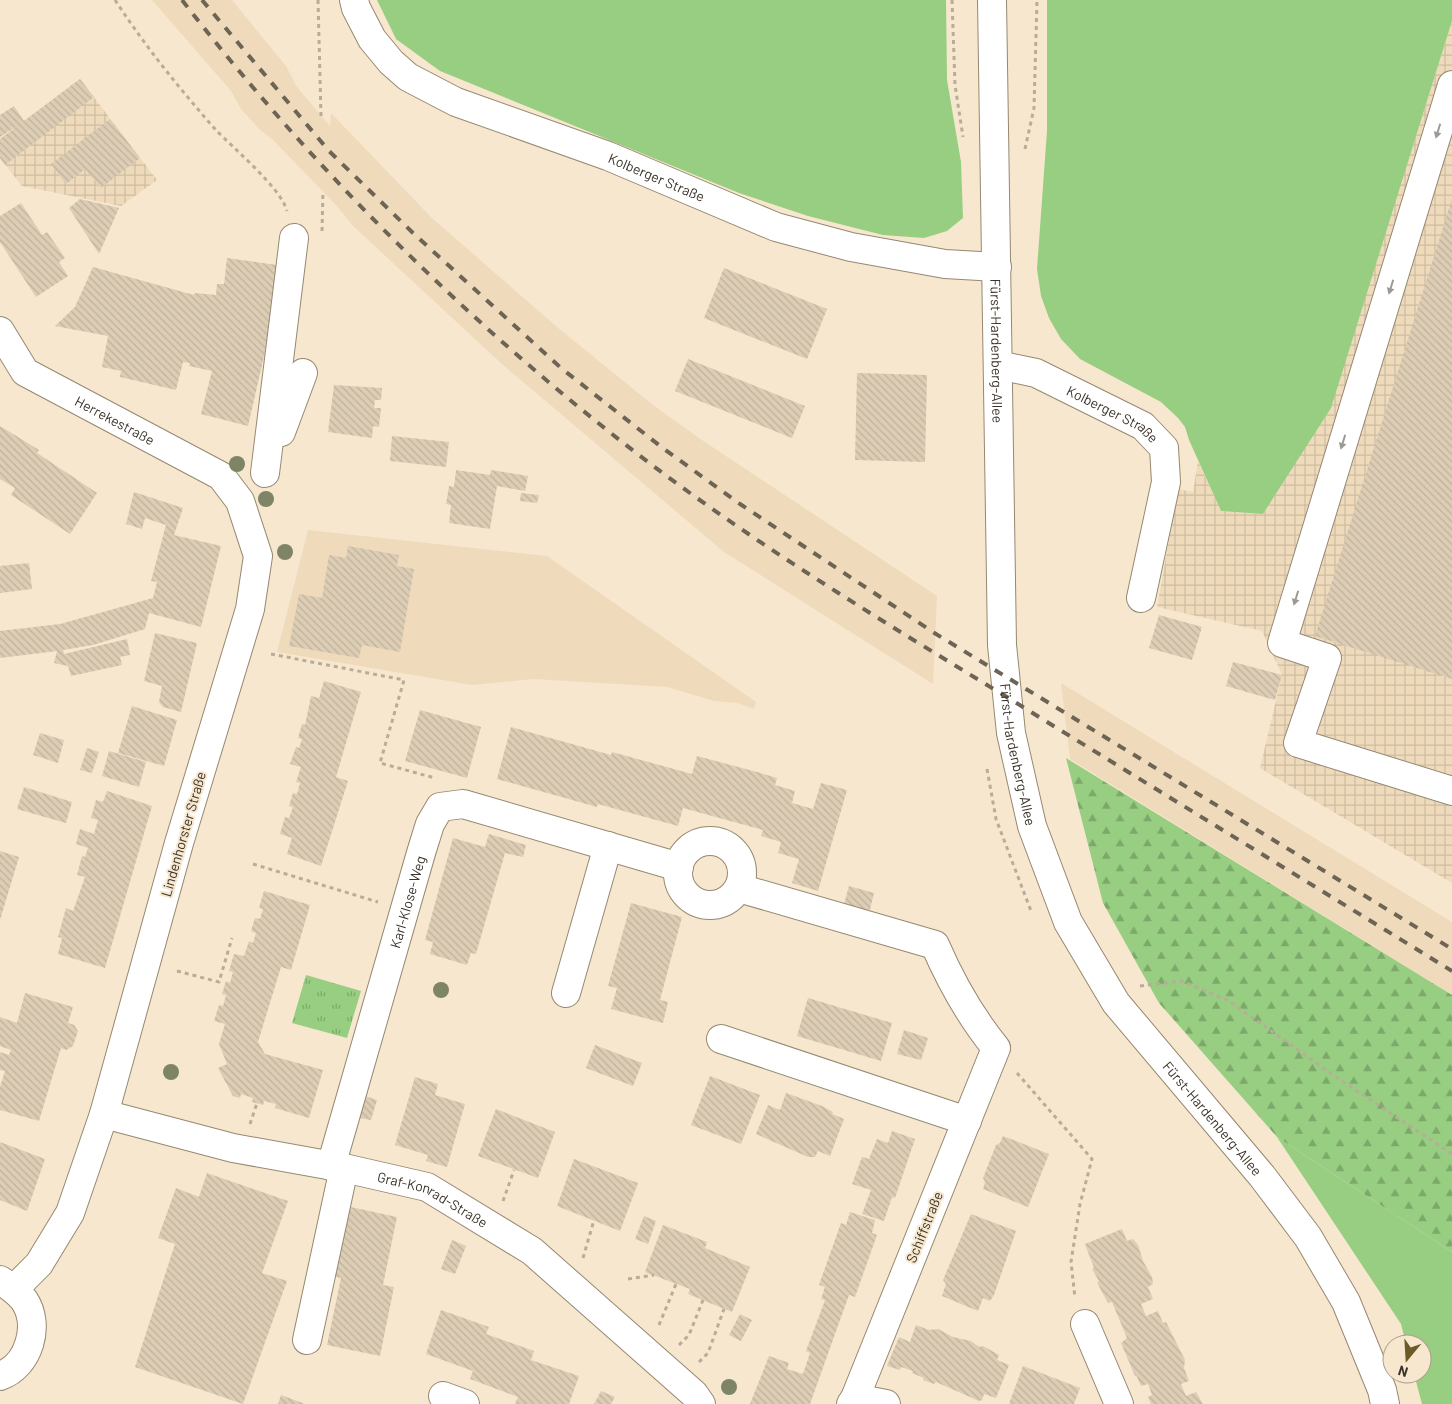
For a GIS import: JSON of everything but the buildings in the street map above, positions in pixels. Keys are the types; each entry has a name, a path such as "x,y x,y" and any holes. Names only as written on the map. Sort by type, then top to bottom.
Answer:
{"street":[{"name":"Fürst-Hardenberg-Allee","path":"992,0 1002,645 1011,734 1032,826 1068,922 1116,1003 1262,1176 1308,1237 1346,1302 1382,1390 1385,1404"},
{"name":"Kolberger Straße","path":"355,4 372,39 391,62 408,77 456,102 608,156 776,228 861,249 945,264 997,267"},
{"path":"1452,85 1282,643 1327,658 1298,743 1452,791"},
{"path":"265,473 294,238"},
{"path":"0,330 24,372"},
{"name":"Herrekestraße","path":"0,360 221,476 240,501"},
{"name":"Kolberger Straße","path":"998,365 1036,374 1142,426 1164,448 1166,482 1141,598"},
{"path":"240,501 265,473 303,373"},
{"name":"Lindenhorster Straße","path":"7,1284 38,1264 70,1213 104,1114 179,843 250,609 258,556 240,501"},
{"path":"440,807 463,804 679,867"},
{"name":"Karl-Klose-Weg","path":"307,1340 338,1167 405,910 430,824 440,807"},
{"path":"710,841 721,843 731,848 742,866 740,888 725,902 705,905 696,902 681,888 679,867 682,857 690,848 710,841"},
{"path":"566,993 608,846"},
{"path":"740,888 935,945 960,998 975,1022 996,1048"},
{"path":"721,1039 967,1121"},
{"name":"Schiffstraße","path":"853,1401 996,1048"},
{"name":"Graf-Konrad-Straße","path":"104,1114 233,1148 338,1167 427,1186 532,1250 694,1394 701,1404"},
{"path":"0,1376 18,1364 28,1350 32,1334 31,1317 25,1301 7,1284"},
{"path":"1085,1324 1119,1404"},
{"path":"853,1401 886,1404"}],"path":[{"path":"114,0 173,81 224,138 277,191 285,204 288,226 294,238"},
{"path":"318,0 321,116"},
{"path":"952,0 955,85 965,144"},
{"path":"1023,155 1034,108 1036,0"},
{"path":"271,654 404,680 380,763 437,779 440,807"},
{"path":"987,762 996,819 1034,918"},
{"path":"253,864 405,910"},
{"path":"177,971 219,982 232,938"},
{"path":"1135,978 1146,994"},
{"path":"1140,986 1182,981 1229,1001 1336,1077 1452,1154"},
{"path":"996,1048 1092,1159 1080,1204 1071,1262 1076,1300 1085,1324"},
{"path":"248,1130 257,1103"},
{"path":"502,1202 514,1170"},
{"path":"580,1266 594,1220"},
{"path":"628,1280 654,1275"},
{"path":"657,1330 676,1284"},
{"path":"677,1348 689,1335 703,1300"},
{"path":"696,1365 708,1352 724,1309"}],"shaded area":[{"path":"152,0 232,0 286,66 297,87 330,126 331,113 432,218 557,327 653,405 699,438 937,596 933,684 724,552 503,365 354,227 336,205 273,140 259,129 241,109 231,91"},
{"path":"1452,21 1452,883 1260,768 1282,675 1262,631 1157,607 1178,489 1193,492 1198,461 1221,511 1263,514 1291,470 1416,136"},
{"path":"80,79 157,180 121,206 22,186 0,158 0,139"},
{"path":"308,530 547,556 756,702 754,709 737,703 714,701 667,687 533,679 472,685 277,652"},
{"path":"1061,683 1452,922 1452,995 1070,759"}],"green space":[{"path":"377,0 946,0 947,80 961,162 963,218 947,231 924,238 883,235 808,216 739,193 440,71 396,39"},
{"path":"1047,0 1452,0 1452,21 1331,408 1263,514 1221,511 1185,427 1178,418 1161,402 1080,359 1061,339 1049,318 1041,296 1037,269 1047,131"},
{"path":"1066,758 1452,995 1452,1252 1277,1137 1159,1003 1103,903"},
{"path":"306,975 361,991 347,1038 292,1023"},
{"path":"1277,1137 1452,1252 1452,1404 1422,1404 1417,1384 1432,1384 1432,1334 1404,1334 1401,1324"}],"railway":[{"path":"182,0 278,117 382,228 491,332 548,382 653,466 749,534 847,599 1452,971"},
{"path":"202,0 329,151 413,233 561,368 664,449 740,504 936,634 1452,949"}]}
